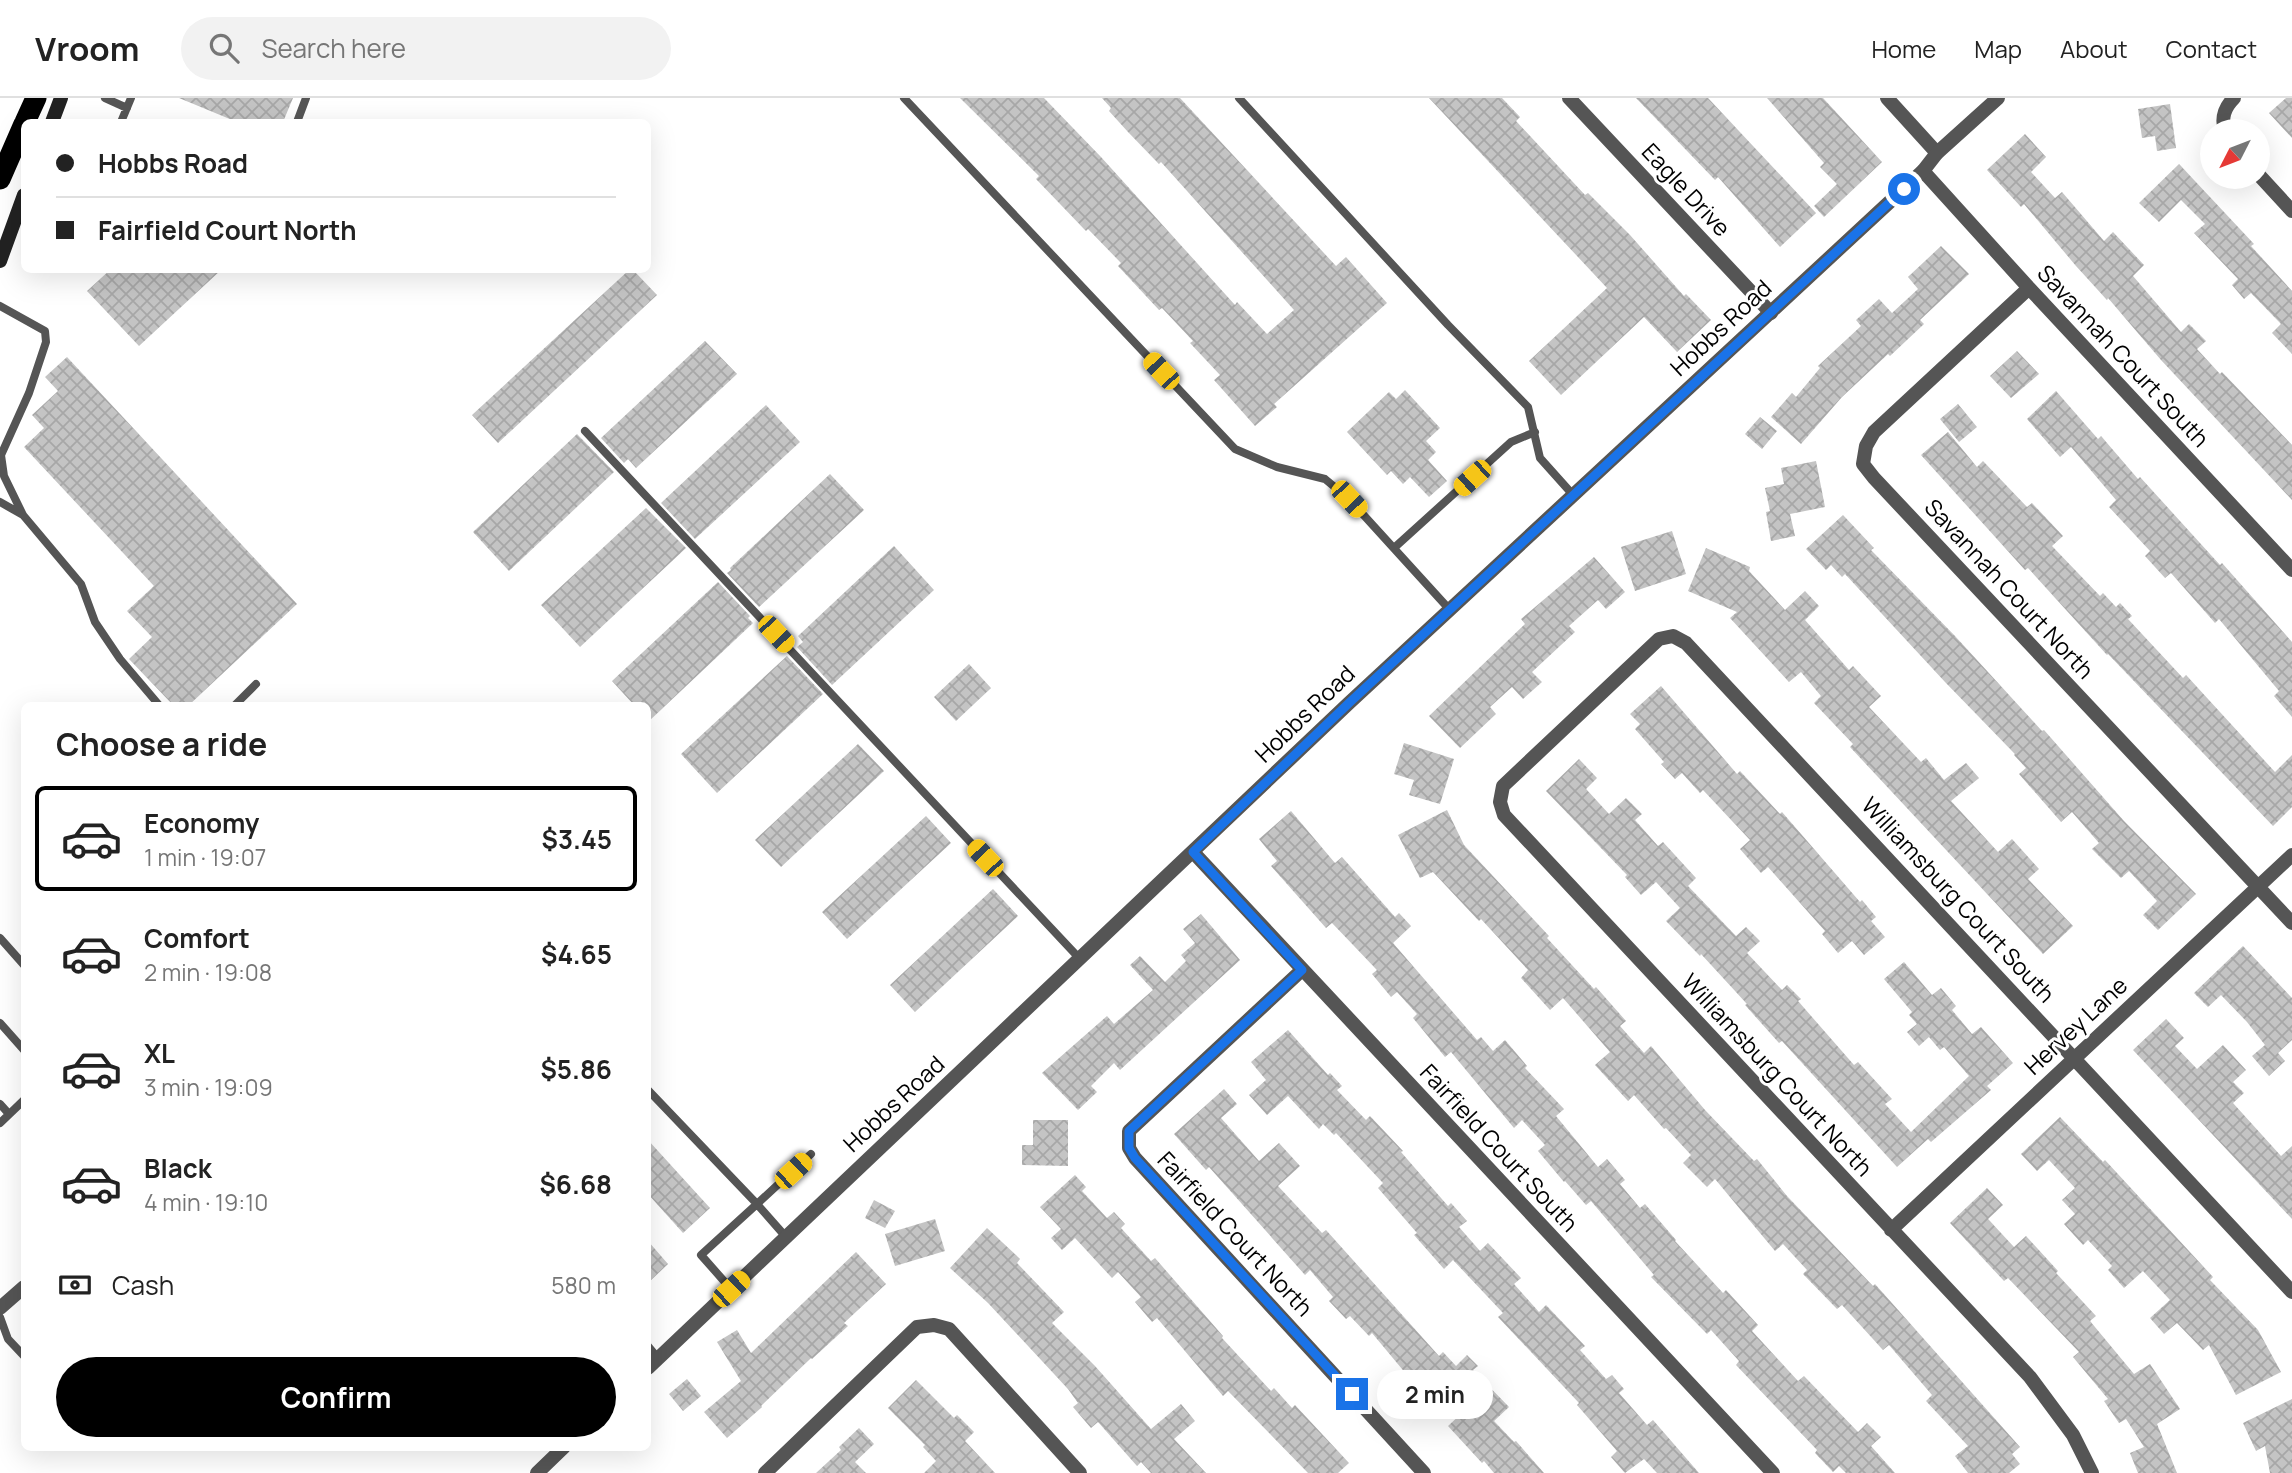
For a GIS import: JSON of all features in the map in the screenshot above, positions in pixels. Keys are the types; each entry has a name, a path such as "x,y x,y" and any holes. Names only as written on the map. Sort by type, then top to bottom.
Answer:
{"highway":[{"path":"27,119 36,98"},
{"path":"0,179 21,132"}],"main road":[{"path":"53,119 61,98"},
{"path":"0,261 21,203"}],"street":[{"name":"Eagle Drive","path":"1569,98 1771,313"},
{"path":"1887,98 1937,153"},
{"name":"Hobbs Road","path":"653,1363 1450,610 1923,171 1937,153 1998,98"},
{"path":"2223,119 2226,106 2234,98"},
{"name":"Savannah Court South","path":"1923,171 2292,570"},
{"path":"2270,187 2292,211"},
{"name":"Savannah Court North","path":"2029,288 1874,432 1866,446 1863,464 2292,923"},
{"name":"Williamsburg Court South","path":"1577,715 1659,639 1673,636 1686,643 2292,1292"},
{"name":"Williamsburg Court North","path":"1577,715 1503,786 1500,802 1504,815 2030,1377 2073,1435 2092,1473"},
{"name":"Fairfield Court South","path":"1193,852 1773,1473"},
{"name":"Hervey Lane","path":"1891,1230 2292,855"},
{"name":"Fairfield Court North","path":"1302,970 1129,1131 1129,1148 1135,1158 1424,1473"},
{"path":"0,1308 21,1290"},
{"path":"765,1473 916,1327 934,1325 949,1329 1080,1473"},
{"path":"537,1473 560,1451"}],"lane":[{"path":"105,98 127,108"},
{"path":"122,119 131,98"},
{"path":"298,119 306,98"},
{"path":"904,98 1235,449 1277,467 1325,479 1349,499 1450,610"},
{"path":"1240,98 1448,325 1528,407 1540,458 1574,496"},
{"path":"0,306 44,331 47,342 29,393 1,455 4,476 23,515 81,584 95,622 120,659 156,702"},
{"path":"585,431 1080,959"},
{"path":"1394,548 1511,442 1535,432"},
{"path":"0,502 23,515"},
{"path":"238,702 256,684"},
{"path":"0,938 21,962"},
{"path":"0,1023 21,1046"},
{"path":"651,1093 786,1237"},
{"path":"0,1123 21,1103"},
{"path":"0,1104 9,1114"},
{"path":"731,1289 701,1255 811,1154"},
{"path":"0,1317 8,1339 21,1353"}],"building":[{"path":"179,98 293,98 284,119 230,119"},
{"path":"960,98 1044,98 1235,305 1237,302 1267,334 1294,310 1161,162 1159,164 1128,132 1109,111 1111,108 1102,98 1180,98 1336,266 1346,257 1387,303 1274,404 1277,407 1255,426 1214,380 1220,375 1190,343 1193,341 1162,308 1159,310 1118,266 1121,263 1088,229 1086,231 1036,179 1039,176"},
{"path":"1429,98 1502,98 1520,117 1516,121 1585,195 1588,193 1684,296 1686,294 1711,320 1677,352 1644,317 1561,395 1529,361 1607,288"},
{"path":"1636,98 1708,98 1816,213 1780,247 1718,177 1715,180"},
{"path":"1767,98 1823,98 1882,162 1824,217 1814,206 1837,184 1820,167 1824,163"},
{"path":"2286,98 2292,98 2292,138 2269,113"},
{"path":"2170,104 2176,148 2157,151 2155,136 2142,138 2138,109"},
{"path":"2025,134 2046,157 2031,172 2055,198 2062,192 2104,241 2113,232 2144,265 2133,276 2181,332 2189,324 2206,341 2197,349 2292,445 2292,500 2161,360 2024,204 2021,207 1987,170"},
{"path":"2179,164 2254,244 2251,246 2292,291 2292,354 2272,333 2281,324 2251,293 2244,299 2232,285 2238,279 2194,233 2205,224 2181,200 2159,222 2139,203"},
{"path":"1941,246 1969,274 1920,320 1924,324 1842,397 1801,444 1771,417 1792,393 1796,397 1820,368 1818,366 1861,326 1856,320 1879,299 1892,313 1918,289 1908,277"},
{"path":"107,273 218,273 139,346 87,291"},
{"path":"626,273 636,273 657,295 498,443 472,415"},
{"path":"705,341 737,374 636,468 628,459 624,463 601,438"},
{"path":"2017,351 2039,374 2011,398 1990,376"},
{"path":"67,357 297,604 192,702 170,702 129,659 152,637 127,611 154,586 24,447 44,428 32,415 58,391 45,377"},
{"path":"1405,390 1440,428 1426,441 1436,452 1428,460 1447,481 1429,497 1410,477 1403,484 1391,471 1387,475 1347,432 1389,392 1396,399"},
{"path":"2056,391 2098,439 2101,436 2138,479 2140,477 2220,565 2222,563 2292,642 2292,717 2274,696 2279,691 2219,619 2215,623 2171,573 2165,578 2145,556 2150,551 2109,507 2116,500 2071,447 2060,457 2027,419"},
{"path":"1958,404 1977,427 1959,442 1940,419"},
{"path":"766,405 800,442 695,539 661,503"},
{"path":"1760,417 1777,431 1762,449 1745,434"},
{"path":"1948,432 1977,467 1983,461 2027,507 2032,503 2063,536 2052,546 2100,596 2103,593 2116,607 2120,603 2132,616 2128,619 2183,678 2186,675 2275,772 2292,755 2292,807 2273,826 2107,655 2028,568 2025,570 1921,455"},
{"path":"577,434 614,472 509,571 473,532"},
{"path":"1816,461 1825,507 1790,514 1795,536 1771,541 1766,512 1770,511 1765,488 1784,484 1781,468"},
{"path":"830,474 864,510 759,607 727,573"},
{"path":"646,508 686,548 580,647 541,605"},
{"path":"1843,515 1874,548 1871,550 2042,731 2044,730 2124,821 2196,894 2158,930 2143,915 2157,901 2129,871 2121,878 2092,849 2099,843 2072,812 2061,822 2019,774 2026,768 2015,754 1845,574 1842,577 1831,565 1826,570 1806,549"},
{"path":"1672,531 1686,574 1635,591 1621,547"},
{"path":"894,546 934,590 832,685 797,647 803,642 798,636"},
{"path":"1706,548 1750,567 1749,571 1785,610 1805,591 1819,606 1805,620 1849,670 1853,666 1881,696 1869,707 1921,762 1926,758 1944,780 1966,763 1979,778 1951,801 1998,852 2012,839 2039,869 2028,879 2073,926 2043,954 1850,747 1853,744 1814,703 1821,696 1801,672 1789,682 1730,618 1737,612 1688,591"},
{"path":"1594,557 1625,592 1606,609 1598,600 1569,626 1575,632 1532,672 1542,682 1523,699 1512,687 1490,707 1496,714 1460,748 1429,716 1525,624 1521,619"},
{"path":"718,582 750,616 748,618 753,623 651,719 651,702 631,702 612,681"},
{"path":"787,656 823,694 717,793 681,754"},
{"path":"969,664 991,688 956,721 934,697"},
{"path":"1661,686 1737,774 1740,771 1780,814 1782,812 1876,917 1871,921 1885,937 1864,955 1852,941 1838,953 1822,934 1825,931 1768,867 1761,873 1740,849 1750,840 1703,790 1700,793 1682,773 1675,779 1661,764 1664,762 1635,729 1640,724 1630,714"},
{"path":"1404,743 1454,759 1440,804 1409,795 1414,780 1394,774"},
{"path":"858,744 884,771 781,867 755,840"},
{"path":"1579,759 1597,778 1586,789 1609,814 1626,798 1642,814 1635,820 1658,846 1663,842 1696,878 1688,886 1736,936 1746,927 1760,941 1747,953 1782,990 1787,985 1801,999 1798,1001 1854,1065 1858,1062 1892,1099 1885,1104 1911,1132 1969,1076 1944,1047 1940,1050 1929,1037 1919,1046 1907,1032 1917,1024 1909,1015 1912,1012 1884,979 1904,962 1932,995 1941,988 1956,1006 1952,1010 1972,1034 1981,1027 2013,1063 1987,1086 1991,1090 1931,1142 1928,1139 1897,1167 1782,1041 1779,1043 1701,954 1700,956 1666,921 1680,908 1656,882 1641,895 1625,877 1627,875 1546,791"},
{"path":"1447,810 1464,845 1626,1021 1620,1026 1644,1053 1651,1046 1705,1110 1754,1161 1757,1159 1787,1196 1873,1286 1875,1284 2020,1447 2012,1454 2020,1464 2009,1473 1968,1473 1955,1456 1968,1446 1926,1401 1932,1395 1889,1345 1883,1350 1842,1305 1837,1309 1803,1274 1807,1270 1783,1244 1775,1251 1715,1179 1707,1187 1683,1163 1691,1155 1634,1095 1628,1101 1595,1065 1610,1052 1563,998 1550,1010 1521,978 1528,970 1481,919 1479,921 1433,872 1420,878 1398,835"},
{"path":"1291,811 1335,863 1342,857 1395,917 1399,913 1411,926 1393,943 1477,1040 1481,1037 1493,1051 1505,1040 1527,1066 1525,1068 1564,1109 1556,1116 1598,1167 1607,1159 1625,1180 1620,1184 1640,1208 1645,1204 1723,1293 1726,1290 1758,1325 1752,1331 1798,1381 1804,1376 1858,1432 1867,1423 1881,1437 1871,1446 1895,1473 1846,1473 1839,1466 1833,1472 1815,1453 1817,1450 1736,1365 1739,1361 1711,1330 1707,1334 1651,1277 1654,1275 1591,1201 1586,1205 1564,1182 1538,1151 1545,1145 1522,1120 1514,1128 1451,1052 1445,1057 1413,1018 1417,1014 1397,992 1391,997 1372,974 1377,970 1332,923 1326,928 1271,866 1277,861 1259,839"},
{"path":"926,816 951,843 847,939 822,912"},
{"path":"993,889 1018,916 915,1012 890,985"},
{"path":"1201,914 1240,960 1120,1070 1114,1063 1091,1086 1097,1092 1078,1110 1042,1073 1107,1016 1114,1024 1153,990 1130,965 1140,956 1165,982 1186,961 1181,955 1195,943 1183,929"},
{"path":"2243,946 2292,998 2292,1040 2278,1053 2285,1061 2269,1076 2252,1056 2265,1045 2247,1022 2221,995 2208,1007 2194,993"},
{"path":"2166,1019 2184,1038 2175,1046 2197,1069 2223,1045 2246,1070 2233,1082 2244,1093 2233,1103 2281,1156 2292,1146 2292,1219 2133,1050"},
{"path":"1288,1030 1328,1075 1330,1073 1342,1086 1337,1090 1366,1120 1370,1116 1448,1206 1451,1203 1467,1221 1459,1227 1480,1251 1488,1243 1521,1278 1514,1284 1539,1312 1546,1305 1585,1346 1580,1350 1606,1379 1612,1375 1624,1389 1619,1393 1647,1425 1653,1420 1699,1473 1657,1473 1644,1459 1625,1473 1611,1457 1617,1451 1577,1405 1579,1403 1498,1317 1503,1313 1453,1260 1444,1269 1378,1188 1383,1183 1336,1133 1334,1135 1323,1124 1319,1129 1288,1096 1267,1115 1249,1095 1266,1080 1251,1062"},
{"path":"1224,1089 1237,1104 1221,1118 1259,1161 1279,1143 1300,1166 1278,1186 1322,1233 1326,1230 1439,1356 1443,1352 1456,1366 1467,1355 1478,1366 1473,1370 1509,1407 1494,1421 1544,1473 1494,1473 1484,1461 1482,1463 1448,1426 1463,1412 1442,1390 1426,1405 1407,1385 1412,1381 1372,1333 1369,1336 1350,1316 1346,1319 1329,1301 1333,1297 1310,1270 1305,1275 1209,1167 1206,1170 1174,1134"},
{"path":"2060,1117 2103,1162 2105,1160 2213,1277 2210,1280 2258,1330 2281,1372 2236,1395 2209,1345 2203,1350 2177,1323 2164,1334 2150,1318 2170,1300 2143,1271 2124,1288 2108,1270 2112,1266 2088,1240 2083,1245 2064,1224 2075,1214 2062,1200 2075,1188 2049,1160 2037,1171 2021,1154"},
{"path":"1033,1120 1068,1120 1068,1166 1022,1165 1022,1145 1033,1145"},
{"path":"651,1143 710,1208 683,1233 651,1197"},
{"path":"1075,1175 1086,1187 1082,1191 1107,1218 1114,1212 1125,1224 1121,1228 1151,1261 1155,1258 1271,1391 1274,1388 1292,1408 1295,1405 1349,1463 1338,1473 1308,1473 1228,1391 1223,1396 1157,1318 1152,1322 1135,1302 1141,1297 1118,1272 1112,1278 1075,1238 1062,1250 1051,1238 1061,1229 1040,1207"},
{"path":"1987,1188 2003,1205 1988,1219 2014,1247 2026,1236 2096,1316 2090,1321 2134,1374 2150,1364 2180,1409 2157,1424 2177,1473 2138,1473 2130,1453 2144,1447 2126,1419 2119,1423 2104,1401 2108,1399 2073,1357 2079,1352 2008,1278 2004,1281 1950,1223"},
{"path":"874,1200 895,1211 885,1228 865,1218"},
{"path":"935,1219 945,1251 895,1266 885,1234"},
{"path":"987,1228 1020,1259 1017,1263 1064,1312 1052,1323 1151,1429 1181,1404 1195,1421 1174,1439 1206,1473 1151,1473 1141,1462 1137,1466 1098,1422 1091,1428 1073,1407 1078,1403 1068,1389 988,1303 950,1268"},
{"path":"651,1244 668,1264 651,1280"},
{"path":"856,1252 886,1284 844,1323 848,1326 727,1438 704,1412 741,1381 717,1342 737,1330 751,1353"},
{"path":"687,1379 701,1396 683,1411 669,1394"},
{"path":"916,1380 954,1418 957,1415 974,1432 965,1441 995,1473 924,1473 936,1461 923,1447 925,1445 888,1408"},
{"path":"2292,1399 2292,1473 2270,1473 2265,1446 2256,1451 2243,1423"},
{"path":"859,1428 874,1444 855,1462 866,1473 816,1473 841,1450 839,1447"}],"route":[{"path":"1352,1394 1135,1158 1129,1148 1129,1131 1302,970 1193,852 1349,703 1904,189"}]}
